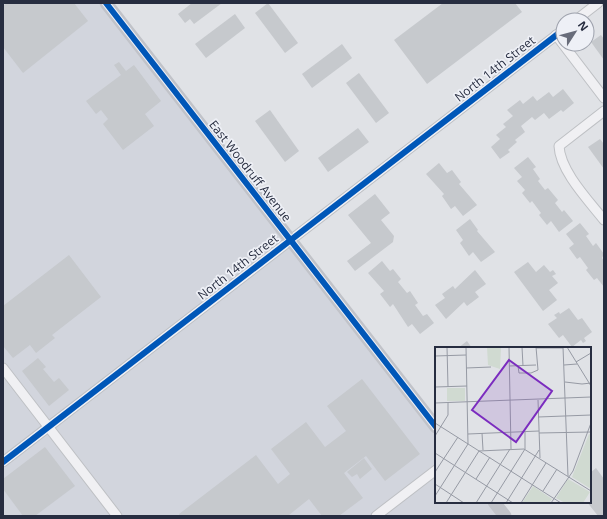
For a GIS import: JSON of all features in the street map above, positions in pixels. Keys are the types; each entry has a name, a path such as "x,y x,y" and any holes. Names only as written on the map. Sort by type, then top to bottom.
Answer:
{"street":[{"name":"East Woodruff Avenue","path":"106,3 435,426"},
{"path":"586,12 598,3"},
{"name":"North 14th Street","path":"3,462 555,36"},
{"path":"573,52 604,98"},
{"path":"604,111 559,146 560,157 571,176 604,220"},
{"path":"3,368 117,516"},
{"path":"376,516 435,471"},
{"path":"495,503 505,516"}],"shaded area":[{"path":"3,3 113,3 435,418 435,503 502,503 511,516 3,516"}],"building":[{"path":"7,3 74,3 88,21 23,73 3,47 3,6"},
{"path":"192,3 222,3 194,24 190,19 185,23 178,14"},
{"path":"268,3 298,43 285,53 255,13"},
{"path":"443,3 515,3 522,12 427,84 394,40"},
{"path":"235,14 245,28 206,58 195,44"},
{"path":"601,35 604,39 604,60 595,48 595,39"},
{"path":"342,44 352,58 312,88 302,74"},
{"path":"119,62 126,71 134,65 161,101 145,114 154,126 123,150 103,124 108,119 101,110 96,114 86,101 121,75 114,65"},
{"path":"359,73 389,113 376,123 346,83"},
{"path":"563,89 574,103 563,112 561,110 549,119 544,113 535,120 532,117 521,126 525,132 515,140 517,142 508,150 510,152 500,159 491,147 500,139 496,135 506,127 503,124 513,116 507,110 520,100 523,104 533,96 537,101 549,92 553,97"},
{"path":"270,110 299,151 285,162 255,121"},
{"path":"358,128 369,142 328,172 318,158"},
{"path":"600,139 604,144 604,169 588,147"},
{"path":"528,157 536,167 533,169 540,179 538,181 545,190 548,188 558,200 555,203 562,212 564,210 573,221 559,232 551,221 547,225 539,215 541,213 532,201 530,203 522,193 525,190 517,181 522,177 514,168"},
{"path":"439,163 447,173 452,170 461,182 459,184 477,205 463,216 455,206 451,209 442,196 444,194 426,174"},
{"path":"375,194 390,213 381,220 394,236 393,242 355,271 347,261 371,243 348,215"},
{"path":"470,219 478,230 477,231 495,252 481,262 473,252 469,256 460,243 463,240 456,230"},
{"path":"580,223 589,234 586,236 593,246 596,243 604,254 602,258 604,261 604,287 597,278 594,280 586,270 588,268 580,257 577,259 569,248 574,244 566,234"},
{"path":"69,255 101,297 52,335 55,338 36,353 30,345 13,358 3,346 3,306"},
{"path":"382,261 390,271 393,269 401,279 398,282 407,293 410,291 418,303 415,305 423,316 427,314 434,323 420,334 412,324 408,327 393,304 390,307 380,294 384,291 368,273"},
{"path":"528,262 536,272 544,265 550,272 553,270 556,274 552,276 558,283 549,290 557,300 543,311 514,272"},
{"path":"475,270 486,284 475,292 479,297 467,306 464,302 446,319 435,305 445,298 442,294 453,286 455,289"},
{"path":"569,308 578,320 582,318 592,332 584,338 586,341 583,343 581,340 572,347 563,335 559,338 548,324 557,318 554,315 559,312 560,314"},
{"path":"467,341 471,347 459,347"},
{"path":"38,358 46,367 43,369 54,382 59,378 69,390 49,406 22,371"},
{"path":"362,379 420,454 385,481 366,456 344,473 363,498 339,516 322,516 309,499 289,515 290,516 180,516 179,514 256,455 278,484 290,474 271,449 306,422 325,447 346,431 327,406"},
{"path":"45,447 75,486 35,516 23,516 3,489 3,479"},
{"path":"364,458 372,469 360,479 357,474 352,477 347,472"},
{"path":"596,468 604,479 604,516 598,516 588,503 591,503 591,472"}],"cycle path":[{"path":"106,3 435,426"},
{"path":"3,462 555,36"}]}
